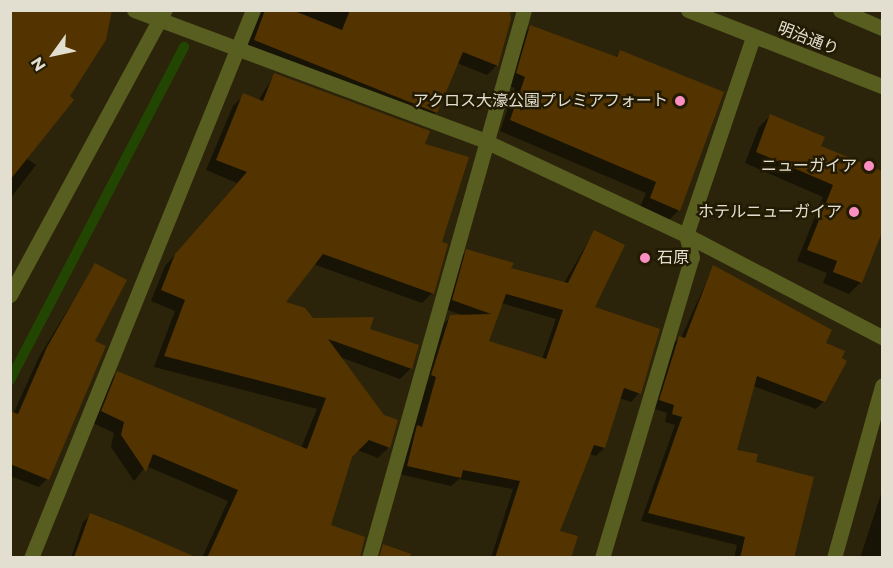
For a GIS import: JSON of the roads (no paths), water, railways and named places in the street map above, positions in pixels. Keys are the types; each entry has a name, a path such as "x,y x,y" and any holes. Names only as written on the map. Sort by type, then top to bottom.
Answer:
{"street":[{"path":"134,10 163,14 238,50 483,140 686,234 882,336"},
{"path":"31,558 253,10"},
{"path":"369,558 483,140 524,10"},
{"name":"明治通り","path":"688,10 882,86"},
{"path":"840,10 882,28"},
{"path":"10,295 163,14"},
{"path":"602,558 692,257 686,234 753,37"},
{"path":"834,558 882,386"}],"waterway":[{"path":"10,380 184,47"}],"place":[{"name":"アクロス大濠公園プレミアフォート","path":"680,101"},
{"name":"ニューガイア","path":"869,166"},
{"name":"ホテルニューガイア","path":"854,212"},
{"name":"石原","path":"645,258"}]}
